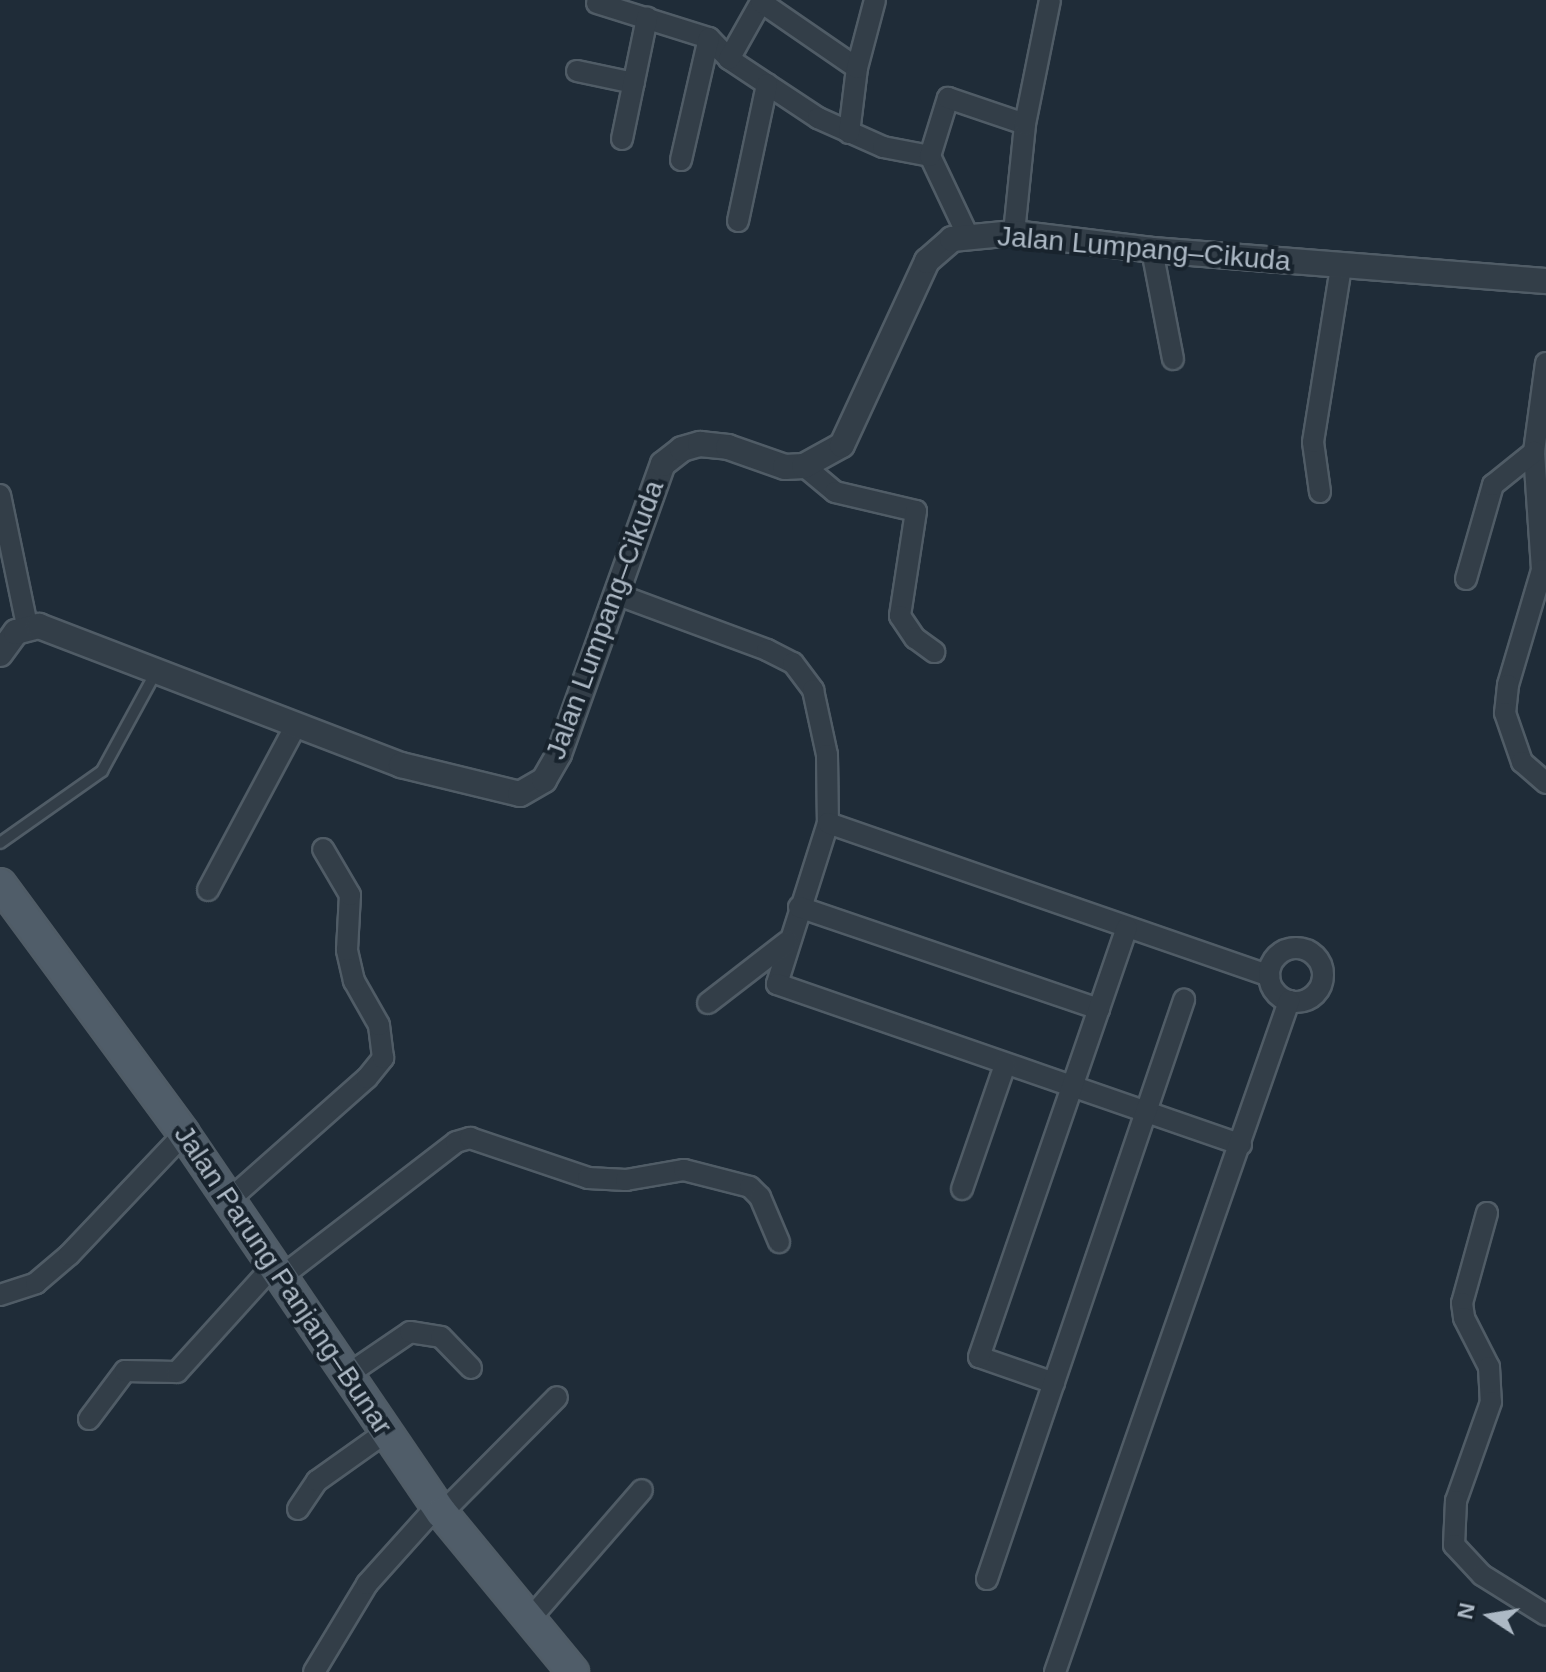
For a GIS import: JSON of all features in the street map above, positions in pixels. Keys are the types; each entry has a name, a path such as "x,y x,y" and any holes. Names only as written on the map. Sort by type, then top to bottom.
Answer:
{"main road":[{"name":"Jalan Parung Panjang–Bunar","path":"0,884 184,1134 440,1510 573,1672"}],"street":[{"path":"849,133 857,68 875,0"},
{"path":"729,59 761,2 857,68"},
{"path":"1014,233 1025,124 1050,2"},
{"path":"597,3 709,38 729,59 849,133 930,156"},
{"path":"622,139 647,18"},
{"path":"681,160 709,38"},
{"path":"577,71 634,83"},
{"path":"738,221 767,84"},
{"path":"967,234 930,156 948,98 1025,124"},
{"name":"Jalan Lumpang–Cikuda","path":"27,625 157,670 295,727 401,765 504,793 533,791 559,754 654,478 682,449 728,447 785,467 804,466 842,445 927,261 944,244 967,234 1014,233 1152,250 1546,281"},
{"path":"1152,250 1173,359"},
{"path":"1320,492 1313,442 1341,267"},
{"path":"1546,363 1534,452 1542,570 1508,685 1505,713 1522,762 1546,783"},
{"path":"1466,579 1493,485 1534,452"},
{"path":"804,466 835,492 916,511 900,616 915,638 934,652"},
{"path":"0,495 27,625 0,654"},
{"path":"616,594 793,663 813,690 827,755 828,823 787,942 777,984 789,992 1241,1145"},
{"path":"208,890 295,727"},
{"path":"828,823 1269,976"},
{"path":"229,1200 367,1078 383,1058 379,1025 354,981 347,950 350,895 323,849"},
{"path":"799,907 1099,1009"},
{"path":"1054,1383 979,1357 1127,928"},
{"path":"708,1003 787,942"},
{"path":"1299,948 1315,956 1323,973 1319,989 1306,1000 1289,1001 1274,992 1269,976 1281,952 1299,948"},
{"path":"987,1579 1184,1000"},
{"path":"1055,1672 1289,1001"},
{"path":"962,1189 1005,1065"},
{"path":"0,1295 36,1283 69,1255 184,1134"},
{"path":"89,1419 125,1371 177,1372 277,1272 456,1142 470,1138 588,1178 626,1180 684,1170 750,1187 760,1197 779,1242"},
{"path":"1487,1213 1462,1303 1464,1318 1489,1367 1491,1402 1456,1501 1454,1545 1482,1575 1546,1615"},
{"path":"347,1375 410,1332 441,1337 471,1368"},
{"path":"314,1672 367,1584 557,1397"},
{"path":"298,1509 317,1481 386,1432"},
{"path":"529,1620 642,1490"}],"lane":[{"path":"0,843 102,771 157,670"}]}
